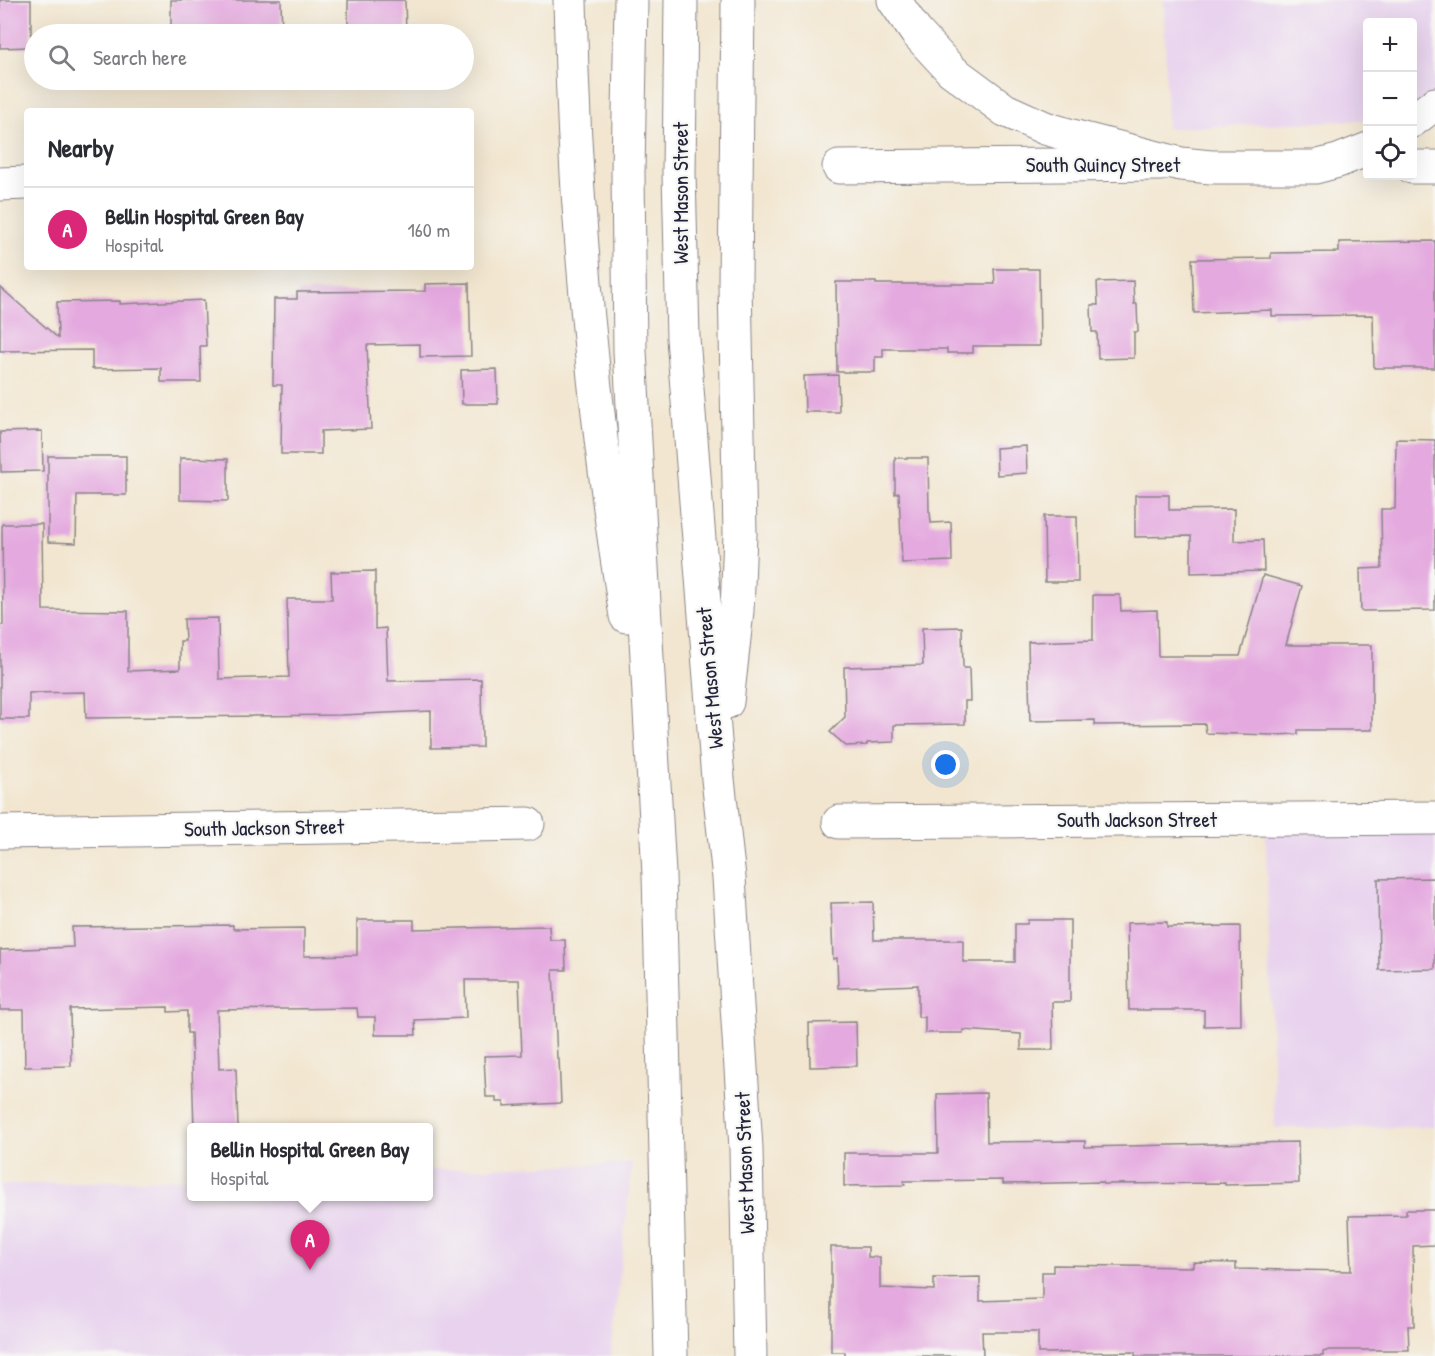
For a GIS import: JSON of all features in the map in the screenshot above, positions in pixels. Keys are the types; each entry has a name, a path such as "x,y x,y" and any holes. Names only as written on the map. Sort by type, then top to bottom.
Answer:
{"main road":[{"path":"570,0 579,212 589,338 616,554 653,787"},
{"path":"631,0 628,172 630,351 658,874 670,1356"},
{"name":"West Mason Street","path":"681,0 679,173 683,338 718,778 729,878 746,1148 750,1356"},
{"path":"718,778 737,611 740,534 735,284 738,0"},
{"path":"894,0 916,32 951,70 1005,110 1045,128 1181,164"},
{"path":"1417,119 1435,104"},
{"path":"1315,167 1338,161 1363,150"},
{"name":"South Quincy Street","path":"839,166 1181,164 1210,167 1363,167"},
{"path":"1417,167 1435,167"},
{"path":"0,184 24,183"},
{"name":"South Jackson Street","path":"839,822 1435,818"},
{"name":"South Jackson Street","path":"0,832 528,824"}],"shaded area":[{"path":"1164,0 1435,0 1435,104 1417,115 1417,18 1363,18 1363,120 1167,128"},
{"path":"1435,818 1435,1127 1275,1128 1265,819"},
{"path":"632,1163 611,1356 0,1356 0,1185 187,1178 187,1201 433,1201 433,1170"}],"building":[{"path":"0,0 31,0 31,24 24,24 24,47 0,48"},
{"path":"171,0 281,0 282,24 171,24"},
{"path":"348,0 405,0 406,24 348,24"},
{"path":"1435,241 1435,368 1374,368 1373,315 1272,316 1272,310 1194,313 1192,259 1271,258 1271,253 1339,252 1339,242"},
{"path":"994,269 1039,269 1040,346 973,346 973,353 947,353 947,349 883,349 883,357 875,357 875,372 837,372 836,282 995,284"},
{"path":"1133,281 1138,332 1134,332 1134,358 1098,359 1097,332 1092,332 1091,305 1098,305 1097,282"},
{"path":"469,283 471,356 420,357 420,344 367,345 371,429 321,431 321,454 281,454 282,385 273,385 274,299 297,299 297,292 425,291 425,284"},
{"path":"0,287 58,338 57,302 120,301 120,304 204,300 206,346 200,346 201,382 161,382 161,368 92,369 92,350 0,351"},
{"path":"497,369 498,404 462,404 461,370"},
{"path":"838,375 839,412 805,412 804,376"},
{"path":"42,431 43,471 1,472 0,432"},
{"path":"1396,439 1435,440 1435,610 1361,611 1360,569 1382,568 1381,509 1395,509"},
{"path":"1026,446 1027,473 997,475 996,448"},
{"path":"48,456 126,456 126,495 77,495 76,543 48,542"},
{"path":"180,458 228,459 228,501 180,500"},
{"path":"895,458 928,458 931,523 951,522 952,561 902,563 899,493 895,494"},
{"path":"1135,495 1169,495 1169,510 1234,509 1234,541 1263,540 1264,571 1191,573 1191,536 1135,537"},
{"path":"1044,516 1077,516 1078,582 1045,582"},
{"path":"2,524 42,524 43,610 128,611 128,671 180,669 180,641 185,641 184,619 218,618 219,679 289,677 287,599 332,599 331,572 375,571 375,629 386,628 388,681 481,679 482,747 431,748 431,711 341,715 86,718 85,692 29,693 29,719 0,719 0,625 3,625"},
{"path":"1263,575 1302,586 1286,645 1372,645 1372,730 1298,730 1298,734 1273,735 1206,733 1205,724 1095,725 1095,720 1030,721 1028,642 1093,640 1093,595 1120,595 1121,611 1157,610 1158,656 1240,656"},
{"path":"962,627 963,668 969,668 970,701 965,701 965,724 894,725 894,742 867,743 867,745 846,746 830,732 845,717 844,667 923,665 922,628"},
{"path":"1435,878 1435,969 1379,970 1378,879"},
{"path":"873,902 874,940 963,940 963,962 1015,962 1015,924 1027,924 1028,920 1070,920 1070,1002 1052,1002 1053,1050 1021,1050 1021,1034 963,1030 963,1033 925,1033 925,1017 918,1017 918,985 838,988 837,958 833,959 831,903"},
{"path":"357,920 414,920 414,929 549,926 550,940 565,940 566,970 553,970 561,1103 504,1106 504,1102 496,1102 496,1097 486,1097 484,1056 522,1055 519,980 465,980 466,1018 415,1020 416,1035 375,1035 375,1017 358,1017 357,1008 217,1010 219,1069 236,1068 238,1123 194,1123 191,1033 187,1033 187,1011 168,1012 168,1007 70,1009 71,1066 25,1067 24,1010 0,1010 0,950 73,947 72,927 233,925 233,929 304,928 304,956 357,955"},
{"path":"1167,922 1167,927 1240,926 1241,1025 1204,1026 1204,1010 1129,1010 1127,923"},
{"path":"856,1022 857,1066 810,1067 809,1023"},
{"path":"986,1093 987,1142 1085,1141 1085,1147 1298,1142 1299,1183 1003,1184 1003,1180 904,1181 905,1185 844,1186 844,1153 938,1153 937,1094"},
{"path":"1406,1210 1435,1210 1435,1245 1413,1246 1414,1326 1408,1326 1409,1350 1329,1350 1323,1352 1323,1356 1135,1356 1135,1352 1038,1353 1038,1332 982,1332 983,1356 845,1356 845,1352 831,1352 831,1247 868,1247 868,1257 880,1257 880,1288 934,1290 934,1278 980,1277 980,1301 1042,1299 1042,1272 1053,1272 1053,1265 1193,1267 1193,1262 1236,1263 1236,1269 1351,1271 1349,1216 1406,1215"}],"place":[{"name":"Bellin Hospital Green Bay","path":"310,1270"}]}
